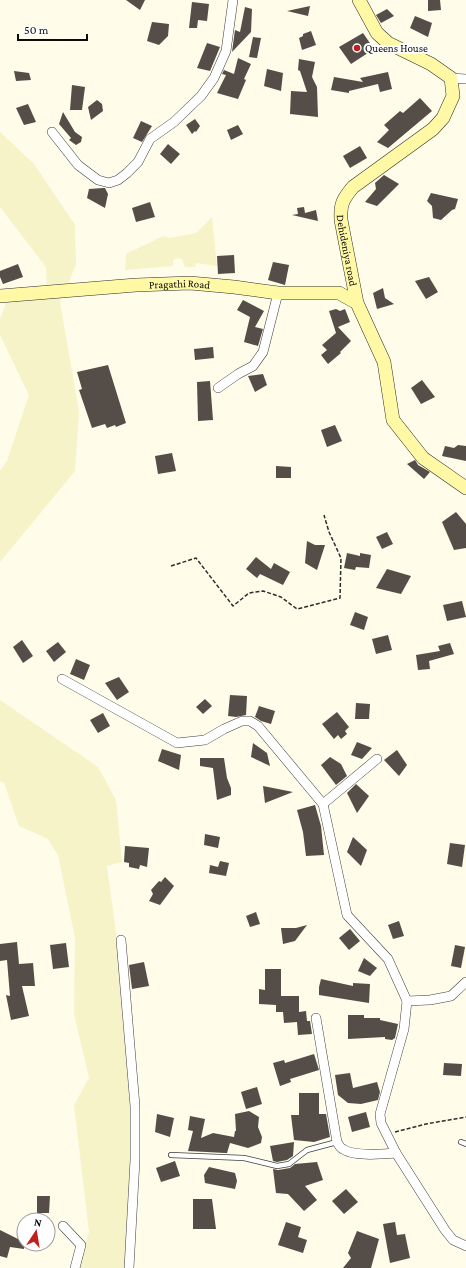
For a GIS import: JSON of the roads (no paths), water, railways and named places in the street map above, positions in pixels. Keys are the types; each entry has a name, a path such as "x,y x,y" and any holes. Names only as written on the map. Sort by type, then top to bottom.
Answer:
{"street":[{"path":"52,132 78,165 98,180 109,183 118,180 138,162 150,139 174,122 201,96 214,78 226,51 233,0"},
{"path":"359,0 377,33 388,43 431,64 450,78 466,80"},
{"name":"Dehideniya road","path":"450,78 453,96 444,118 432,129 353,187 345,197 340,208 340,220 357,303 384,362 393,420 423,458 466,488"},
{"name":"Pragathi Road","path":"0,296 136,285 190,283 278,293 338,293 357,303"},
{"path":"218,388 238,374 253,366 263,352 278,293"},
{"path":"62,679 177,742 205,740 242,721 250,721 258,726 323,804 347,916 388,959 407,1001 404,1029 380,1114 381,1123 396,1154 444,1230 453,1240 466,1246"},
{"path":"323,804 378,759"},
{"path":"121,940 135,1106 135,1160 129,1268"},
{"path":"407,1001 430,1000 451,996 466,982"},
{"path":"316,1018 337,1142 341,1149 349,1152 372,1155 396,1154"},
{"path":"63,1226 80,1242 81,1245 75,1268"}],"lane":[{"path":"170,1155 244,1158 277,1166 289,1164 307,1150 337,1142"}],"place":[{"name":"Queens House","path":"357,48"}]}
